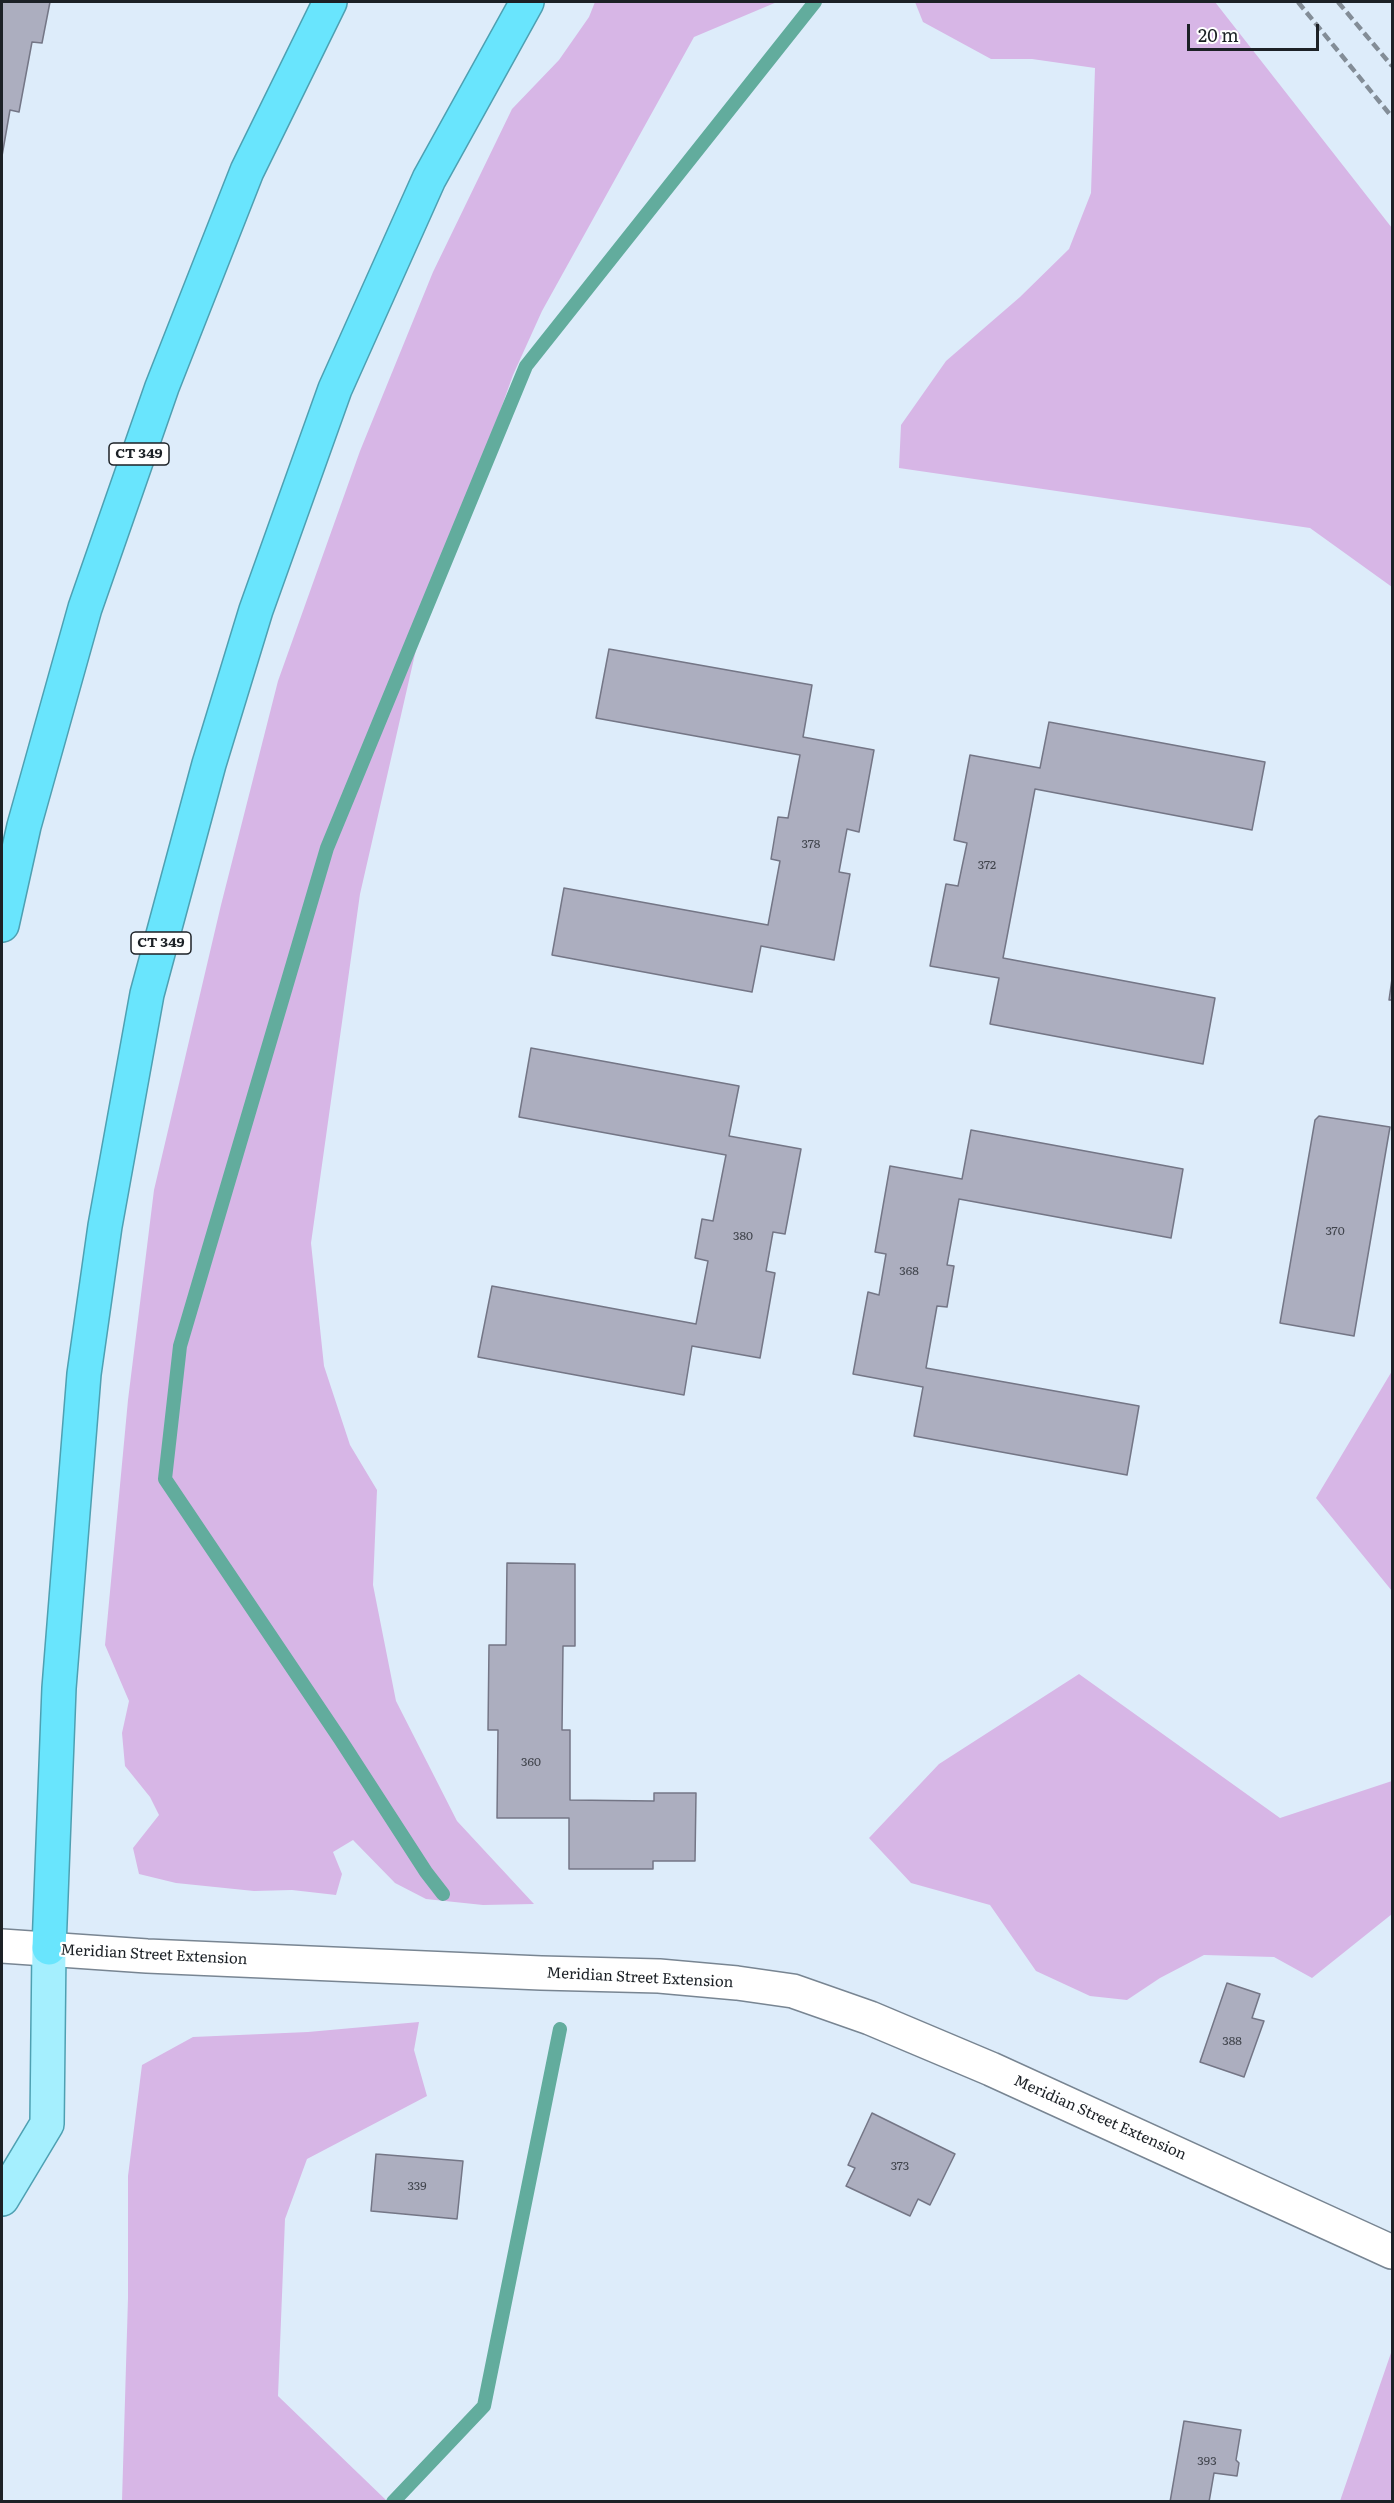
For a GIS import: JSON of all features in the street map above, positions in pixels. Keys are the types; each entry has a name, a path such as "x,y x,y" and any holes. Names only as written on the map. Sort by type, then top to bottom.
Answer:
{"highway":[{"name":"CT 349","path":"2,925 20,843 86,608 162,387 247,171 330,2"},
{"name":"CT 349","path":"49,1948 58,1688 84,1374 105,1226 147,994 209,764 256,609 335,389 429,179 528,2"}],"main road":[{"name":"CT 349","path":"2,2199 47,2124 49,1948"}],"street":[{"name":"Meridian Street Extension","path":"2,1946 147,1956 659,1976 793,1991 870,2018 991,2069 1392,2252"}],"shaded area":[{"path":"595,2 777,2 694,37 542,311 513,375 418,641 360,894 311,1243 324,1366 350,1445 377,1490 373,1585 396,1701 457,1821 534,1904 483,1905 426,1899 395,1883 353,1840 333,1852 342,1874 336,1895 292,1890 254,1891 176,1883 139,1874 133,1848 159,1815 150,1797 125,1766 122,1733 129,1701 105,1645 128,1400 154,1190 221,905 278,681 360,451 433,272 512,109 559,60 589,17"},
{"path":"915,2 1215,2 1392,228 1392,587 1310,528 899,468 901,425 946,361 1020,297 1069,249 1091,193 1095,68 1032,59 991,59 923,22"},
{"path":"1392,1371 1392,1591 1316,1498"},
{"path":"1079,1674 1280,1818 1392,1781 1392,1914 1312,1978 1274,1957 1204,1955 1160,1978 1127,2000 1090,1996 1036,1971 990,1905 911,1883 869,1838 939,1764"},
{"path":"419,2022 414,2050 427,2096 307,2159 285,2219 278,2396 387,2501 122,2501 128,2298 128,2176 142,2065 193,2037 308,2032"},
{"path":"1392,2350 1392,2501 1340,2501"}],"building":[{"path":"2,2 50,2 42,43 32,42 19,112 10,110 2,156"},
{"path":"609,649 812,685 803,737 874,750 859,832 847,829 839,872 850,874 834,960 761,946 752,992 552,955 564,888 768,925 780,861 771,859 778,817 788,818 800,755 596,718"},
{"path":"1049,722 1265,762 1252,830 1035,789 1003,958 1215,998 1203,1064 990,1024 999,978 930,966 946,884 958,886 967,843 954,840 970,755 1040,768"},
{"path":"1392,979 1392,1000 1389,1000"},
{"path":"531,1048 739,1086 729,1136 801,1149 785,1234 773,1232 766,1271 775,1273 760,1358 692,1346 684,1395 478,1357 492,1286 696,1324 708,1261 695,1258 702,1219 713,1221 726,1155 519,1117"},
{"path":"1319,1116 1390,1127 1354,1336 1280,1323 1315,1120"},
{"path":"971,1130 1183,1169 1171,1238 959,1199 947,1265 954,1266 947,1307 937,1306 926,1368 1139,1406 1127,1475 914,1436 923,1387 853,1374 868,1292 879,1295 886,1254 875,1252 890,1166 962,1179"},
{"path":"507,1563 575,1564 575,1646 563,1646 562,1730 570,1730 570,1800 654,1801 654,1793 696,1793 695,1861 653,1861 653,1869 569,1869 569,1818 497,1818 498,1730 488,1730 489,1645 506,1645"},
{"path":"1227,1983 1260,1994 1252,2018 1264,2021 1244,2077 1200,2062"},
{"path":"872,2113 955,2154 930,2205 918,2199 910,2216 846,2186 855,2168 848,2165"},
{"path":"376,2154 463,2161 457,2219 371,2211"},
{"path":"1184,2421 1241,2430 1236,2460 1239,2463 1237,2476 1214,2473 1209,2502 1170,2502"}],"waterway":[{"path":"443,1894 426,1872 340,1739 165,1479 180,1346 327,848 526,366 815,2"},
{"path":"393,2502 484,2406 560,2029"}],"railway":[{"path":"1298,2 1392,117"},
{"path":"1338,2 1392,66"}]}
